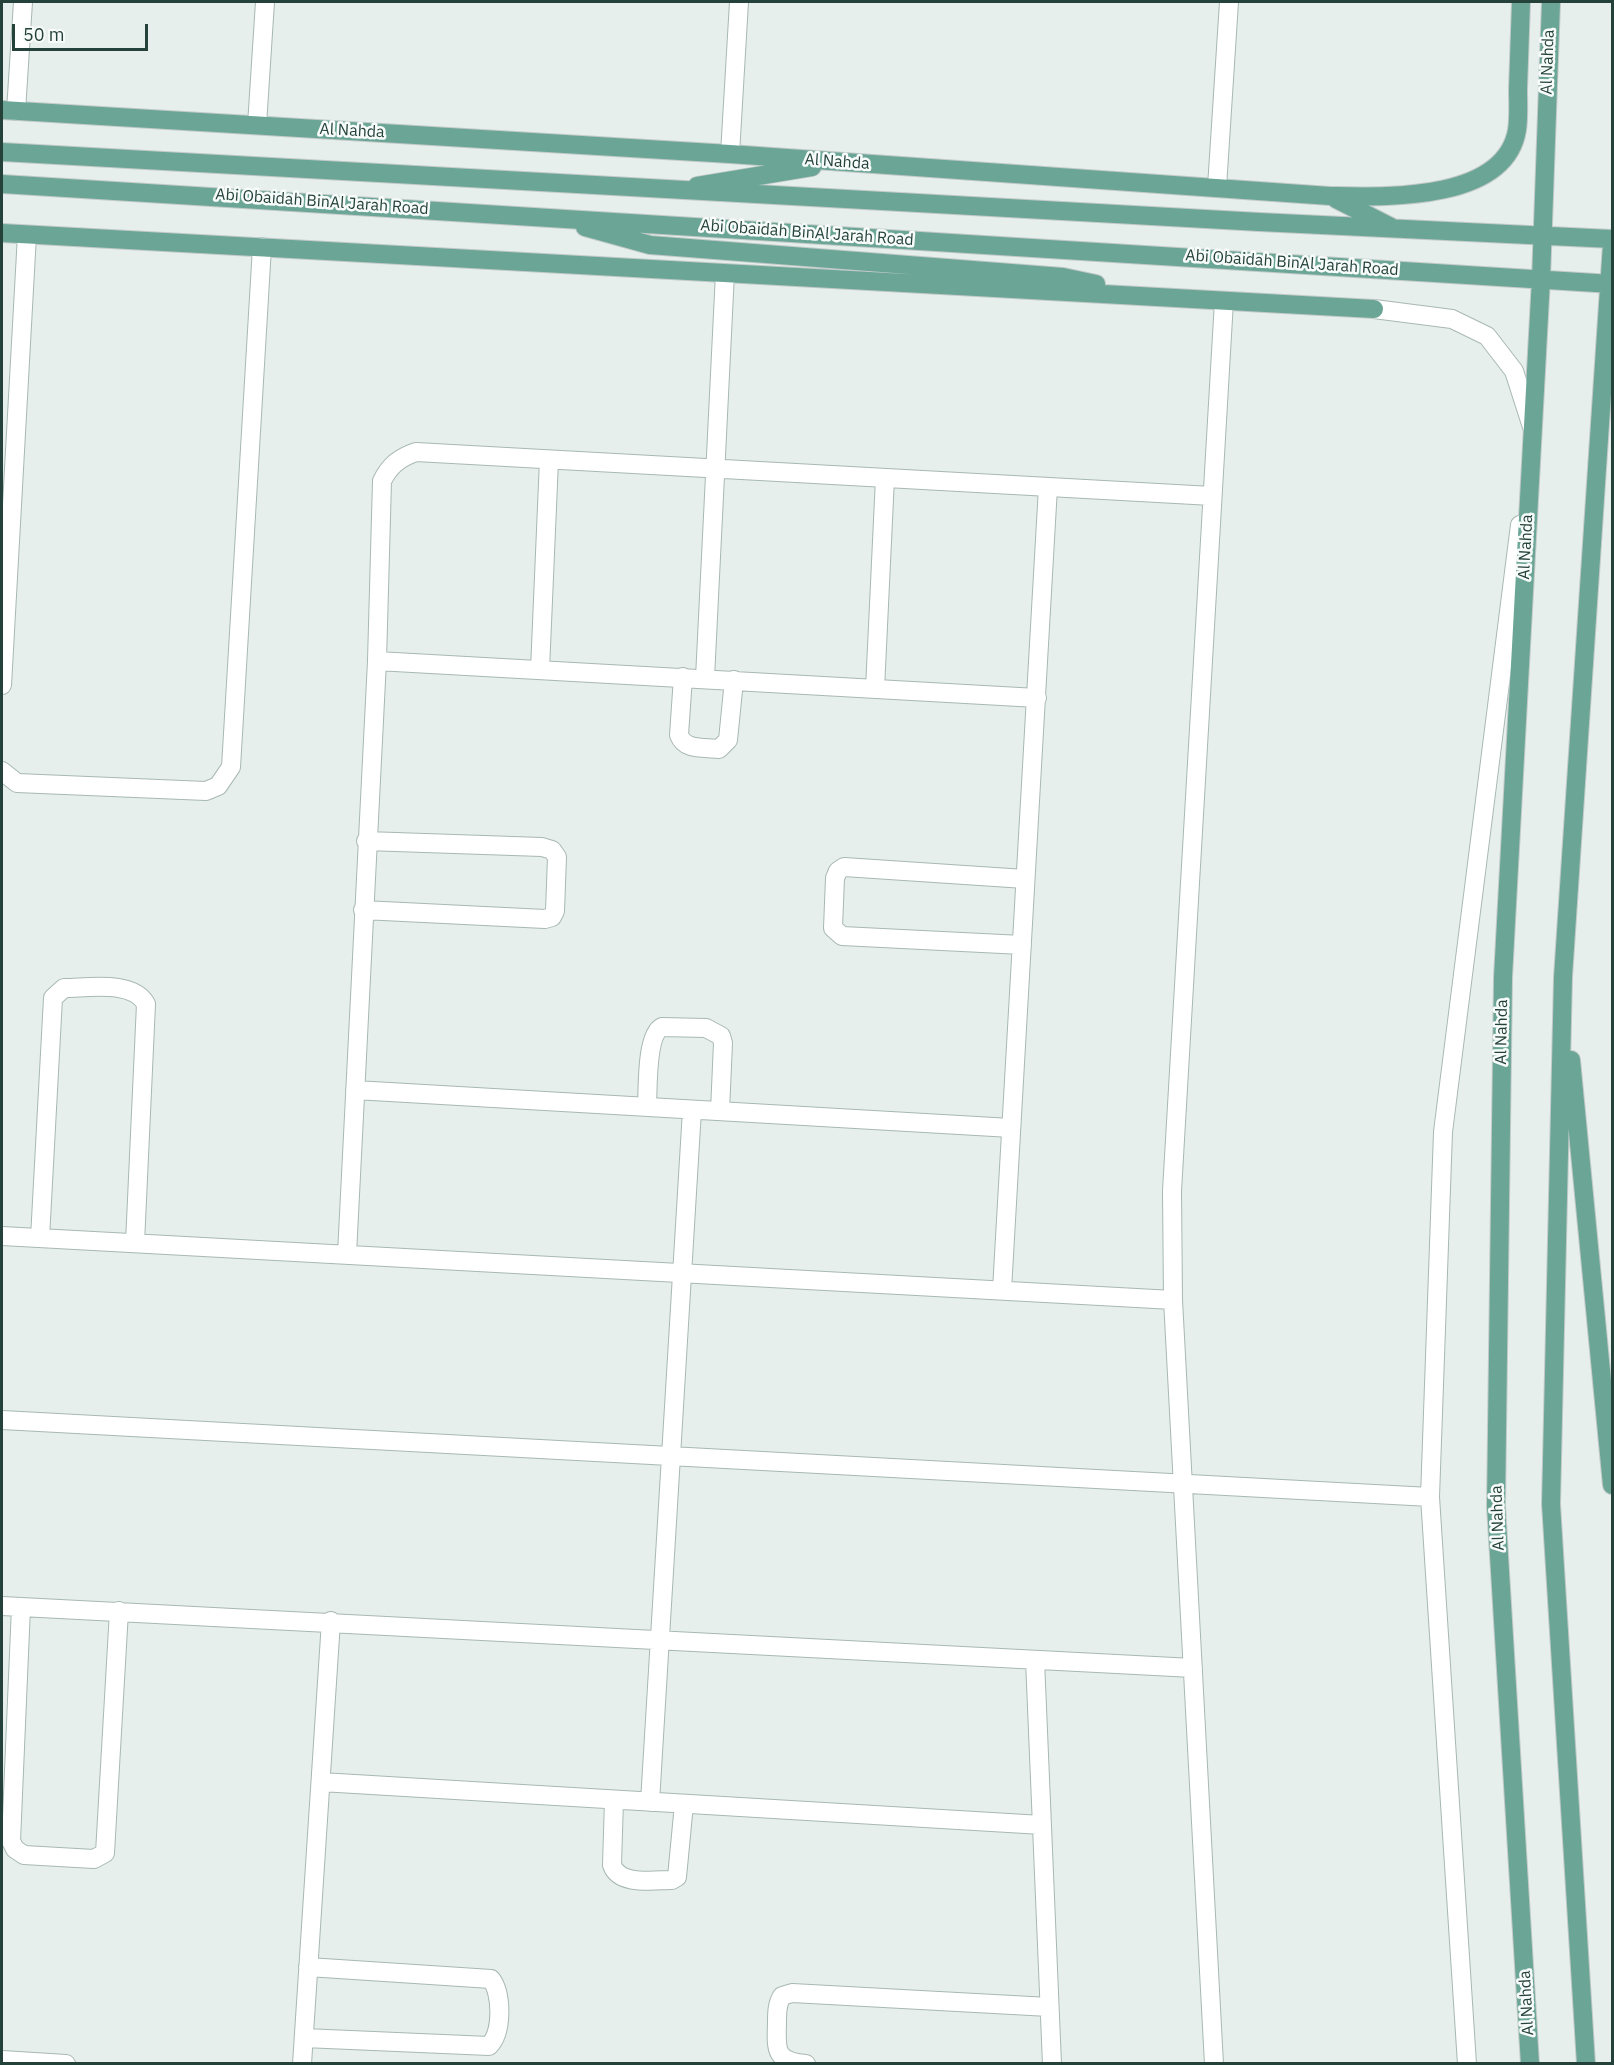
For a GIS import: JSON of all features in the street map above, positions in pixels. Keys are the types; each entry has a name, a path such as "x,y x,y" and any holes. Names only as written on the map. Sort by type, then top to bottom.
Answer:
{"main road":[{"name":"Al Nahda","path":"9,110 730,154 1330,196 1386,196 1456,187 1495,169 1512,145 1517,130 1521,2"},
{"name":"Al Nahda","path":"1530,2064 1496,1506 1503,977 1541,279 1551,2"},
{"name":"Abi Obaidah BinAl Jarah Road","path":"2,152 1398,231 1612,239"},
{"path":"661,191 843,162"},
{"name":"Abi Obaidah BinAl Jarah Road","path":"2,184 1612,284"},
{"path":"2,193 91,188"},
{"path":"1330,196 1398,231"},
{"path":"549,217 650,244 1063,277 1152,297"},
{"path":"2,233 1374,309"},
{"path":"1586,2064 1551,1504 1563,977 1612,284 1612,244"},
{"path":"1563,977 1612,1485"}],"street":[{"path":"9,110 23,2"},
{"path":"257,125 265,2"},
{"path":"730,154 739,2"},
{"path":"1217,187 1229,2"},
{"path":"2,685 27,235"},
{"path":"2,771 17,783 206,791 218,786 231,767 262,248"},
{"path":"705,678 725,273"},
{"path":"1214,2064 1173,1300 1172,1191 1224,301"},
{"path":"1374,309 1452,319 1487,336 1514,371 1533,429 1443,1132 1430,1497 1467,2064"},
{"path":"347,1254 376,660 382,481 388,468 401,457 416,452 1212,496"},
{"path":"540,670 549,460"},
{"path":"875,689 885,478"},
{"path":"1002,1290 1048,487"},
{"path":"376,660 1036,698"},
{"path":"683,677 679,735 682,742 687,746 719,748 728,740 734,680"},
{"path":"363,910 545,919 552,917 555,911 557,857 552,850 542,847 366,841"},
{"path":"1022,945 842,936 833,928 835,878 838,871 844,867 1026,879"},
{"path":"40,1238 53,998 64,988 129,989 143,998 146,1004 135,1243"},
{"path":"647,1106 651,1042 657,1029 662,1027 706,1029 721,1036 723,1043 720,1111"},
{"path":"355,1090 1011,1128"},
{"path":"650,1802 692,1110"},
{"path":"2,1236 1173,1300"},
{"path":"2,1420 1430,1497"},
{"path":"2,1606 1193,1668"},
{"path":"21,1606 11,1842 15,1849 24,1855 94,1859 105,1853 119,1611"},
{"path":"302,2064 332,1622"},
{"path":"1035,1660 1052,2064"},
{"path":"321,1782 1042,1825"},
{"path":"614,1800 612,1865 615,1872 623,1879 672,1880 677,1877 684,1804"},
{"path":"304,2038 489,2046 498,2034 499,1989 491,1979 308,1967"},
{"path":"806,2064 790,2063 782,2057 776,2047 778,2003 782,1996 792,1993 1049,2007"},
{"path":"2,2060 66,2064"}]}
